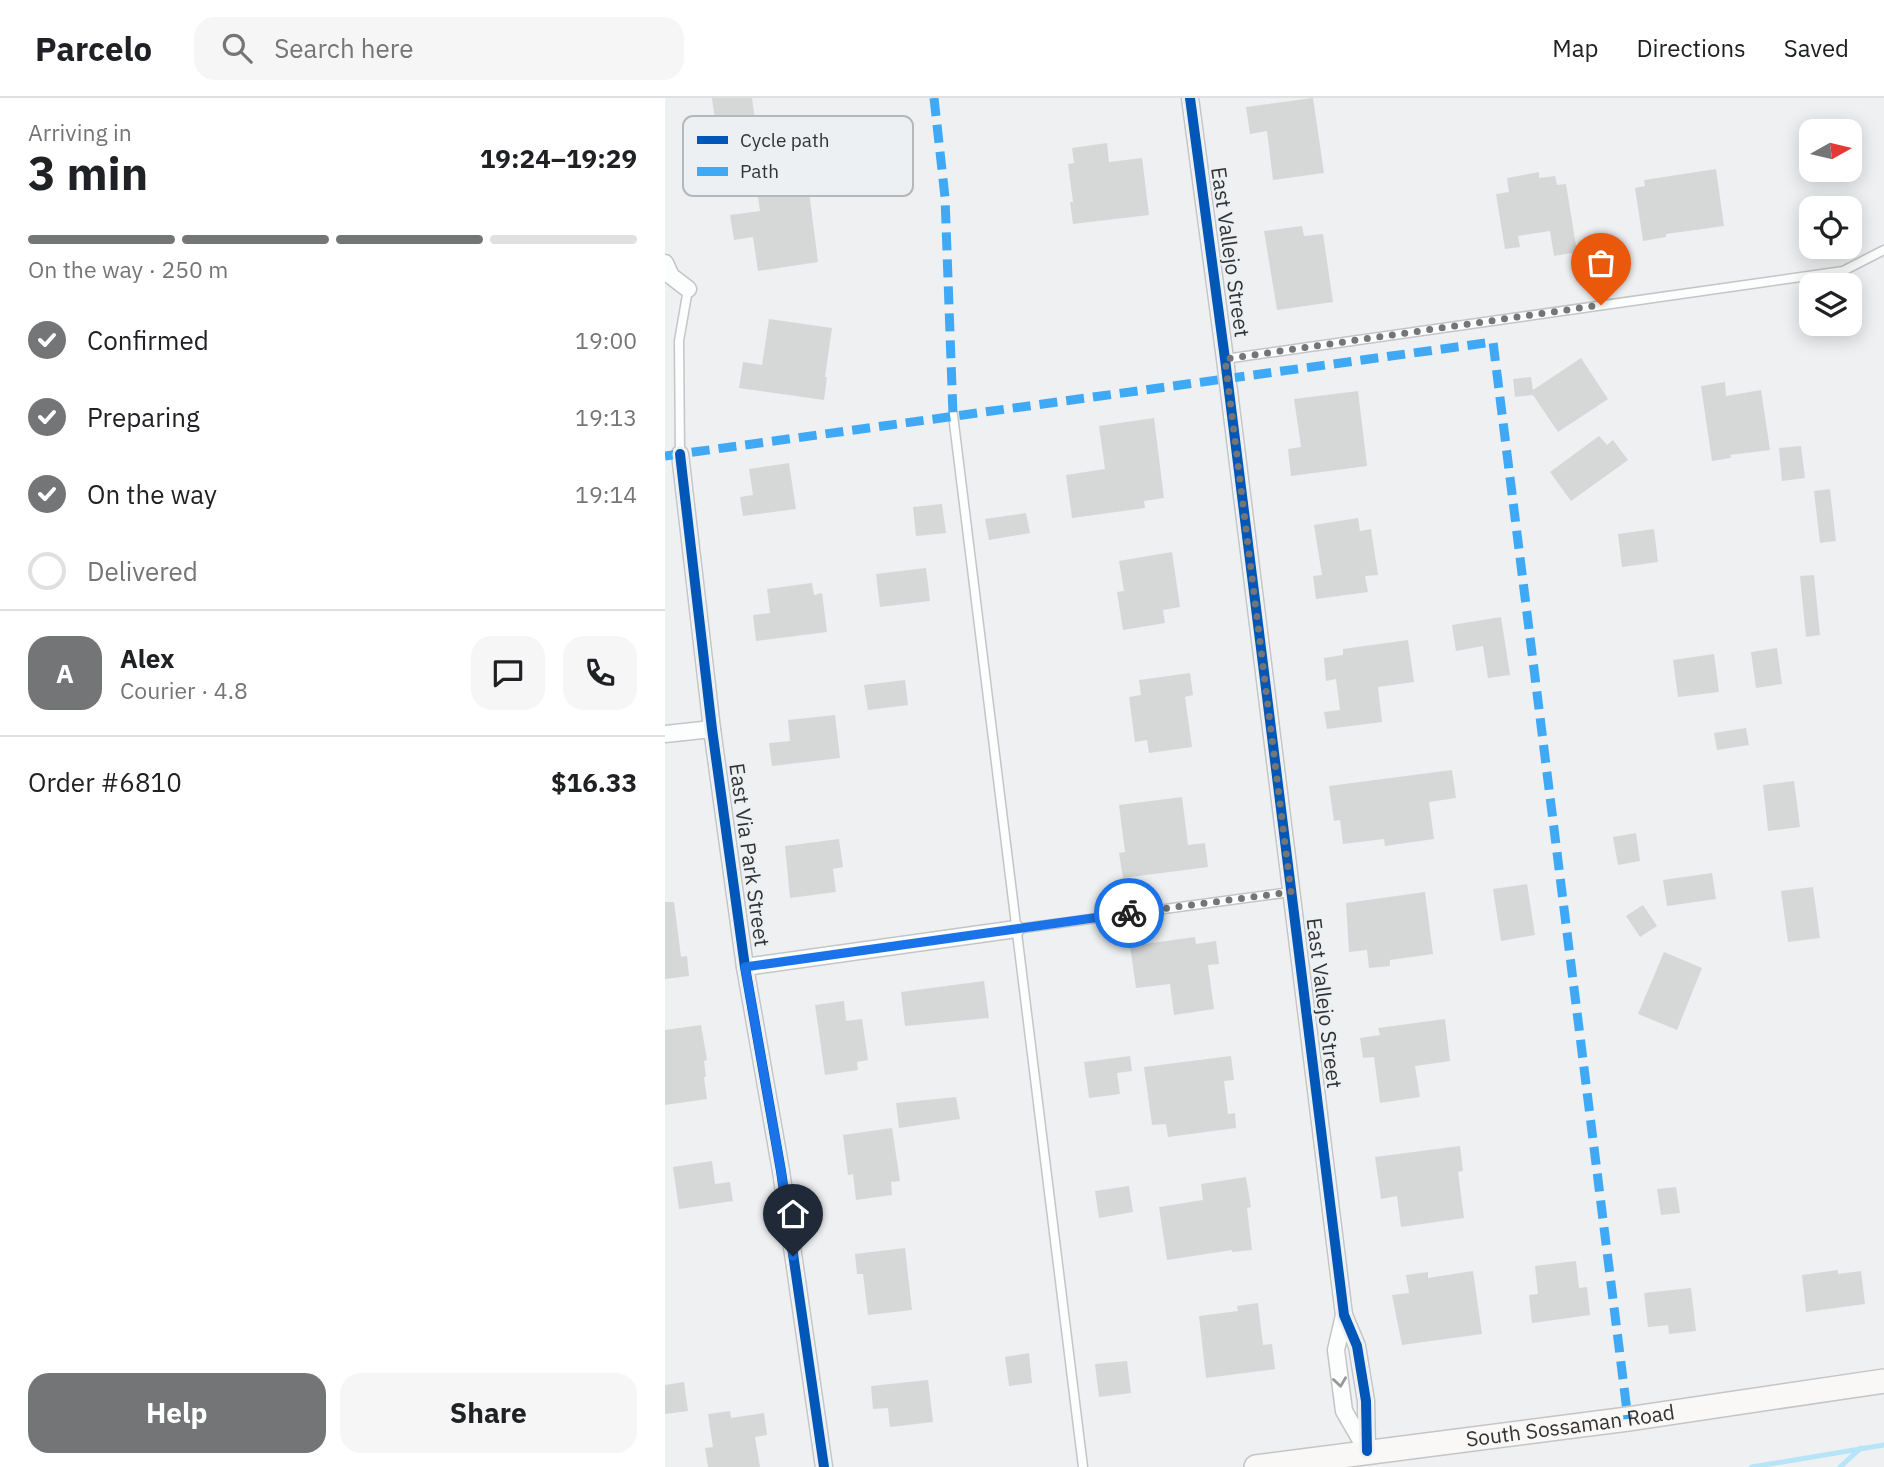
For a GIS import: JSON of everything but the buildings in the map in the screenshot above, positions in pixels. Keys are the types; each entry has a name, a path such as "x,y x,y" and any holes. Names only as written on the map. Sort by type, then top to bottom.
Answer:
{"main road":[{"name":"South Sossaman Road","path":"1256,1467 1368,1455 1884,1381"}],"street":[{"name":"East Vallejo Street","path":"1190,98 1344,1315 1357,1346 1366,1401 1368,1455"},
{"path":"665,263 671,276 688,289"},
{"name":"East Via Park Street","path":"680,454 712,729 745,967 781,1171 824,1467"},
{"path":"665,734 712,729"},
{"path":"745,967 1016,929"},
{"name":"East Vallejo Street","path":"1344,1315 1335,1350 1344,1411 1368,1455"}],"lane":[{"path":"1225,359 1843,271 1884,250"},
{"path":"680,454 679,341 688,289"},
{"path":"953,415 1083,1467"},
{"path":"1016,929 1291,892"}],"waterway":[{"path":"1752,1467 1884,1445"},
{"path":"1840,1467 1861,1448"}],"marked path":[{"path":"934,98 945,197 953,415"},
{"path":"665,456 1493,342 1628,1419"}],"cycle path":[{"path":"1190,98 1344,1315 1357,1346 1366,1401 1367,1451"},
{"path":"680,454 712,729 745,967 781,1171 824,1467"}],"way so far":[{"path":"1129,913 1291,892 1225,359 1601,305"}],"route":[{"path":"793,1256 745,967 1129,913"}]}
